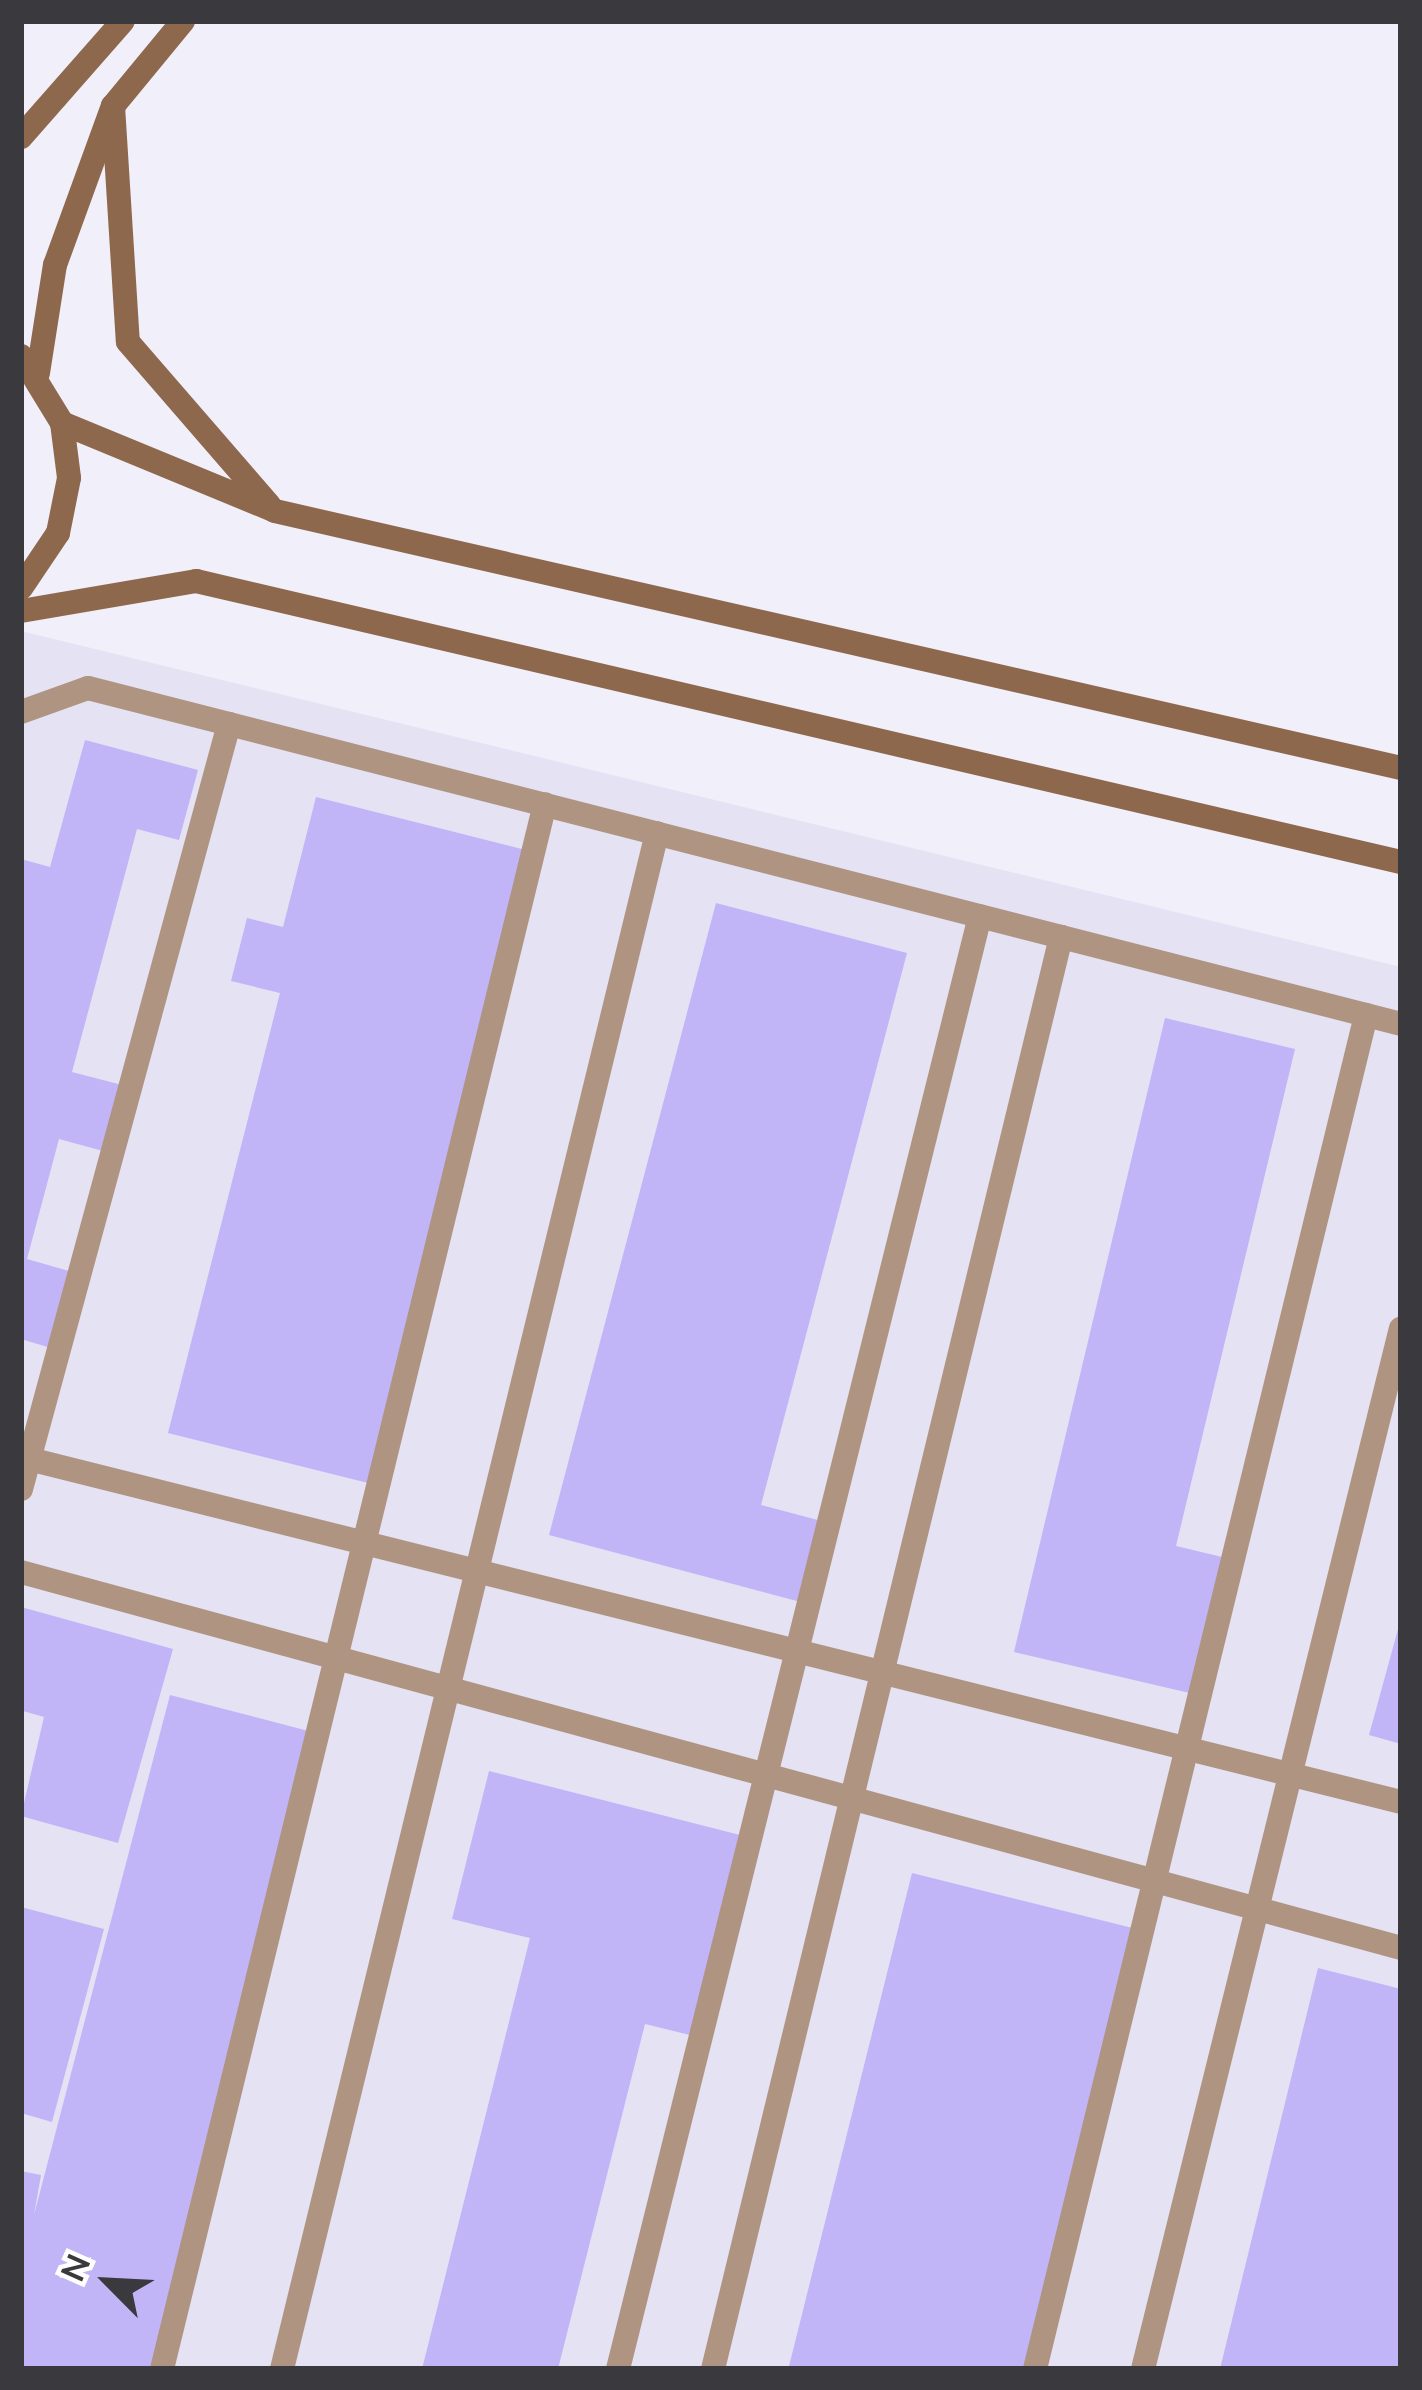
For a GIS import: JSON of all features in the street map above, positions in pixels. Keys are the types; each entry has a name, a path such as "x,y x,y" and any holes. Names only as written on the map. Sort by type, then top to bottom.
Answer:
{"main road":[{"path":"21,137 122,21"},
{"path":"21,588 58,533 69,478 62,423 29,364 55,265 112,106 183,21"},
{"path":"21,112 73,76"},
{"path":"112,106 128,342 275,511"},
{"path":"62,423 275,511 1401,768"},
{"path":"21,611 196,581 1401,862"}],"street":[{"path":"21,712 88,688 1401,1024"},
{"path":"21,1489 25,1458 230,724"},
{"path":"162,2369 545,804"},
{"path":"282,2369 657,833"},
{"path":"618,2369 980,916"},
{"path":"713,2369 1061,937"},
{"path":"1035,2369 1366,1015"},
{"path":"1143,2369 1401,1328"},
{"path":"25,1458 1401,1802"},
{"path":"21,1572 1401,1948"}],"shaded area":[{"path":"21,631 1401,967 1401,2369 21,2369"}],"building":[{"path":"85,740 198,770 179,840 137,829 72,1072 122,1085 103,1151 59,1139 27,1259 76,1273 54,1349 21,1339 21,859 50,867"},
{"path":"316,797 534,852 372,1484 168,1433 280,993 231,981 247,918 283,927"},
{"path":"716,903 907,953 761,1505 833,1524 812,1605 549,1535"},
{"path":"1165,1018 1295,1049 1176,1546 1243,1562 1211,1698 1014,1652"},
{"path":"21,1607 173,1649 118,1843 21,1816 44,1717 23,1711"},
{"path":"1401,1623 1401,1744 1369,1735"},
{"path":"170,1695 320,1734 153,2369 21,2369 21,2171 41,2175 34,2215"},
{"path":"489,1771 744,1836 694,2036 645,2024 558,2369 422,2369 530,1938 452,1919"},
{"path":"912,1873 1150,1932 1041,2369 788,2369"},
{"path":"21,1907 104,1929 52,2122 21,2113"},
{"path":"1318,1968 1401,1989 1401,2369 1220,2369"}]}
